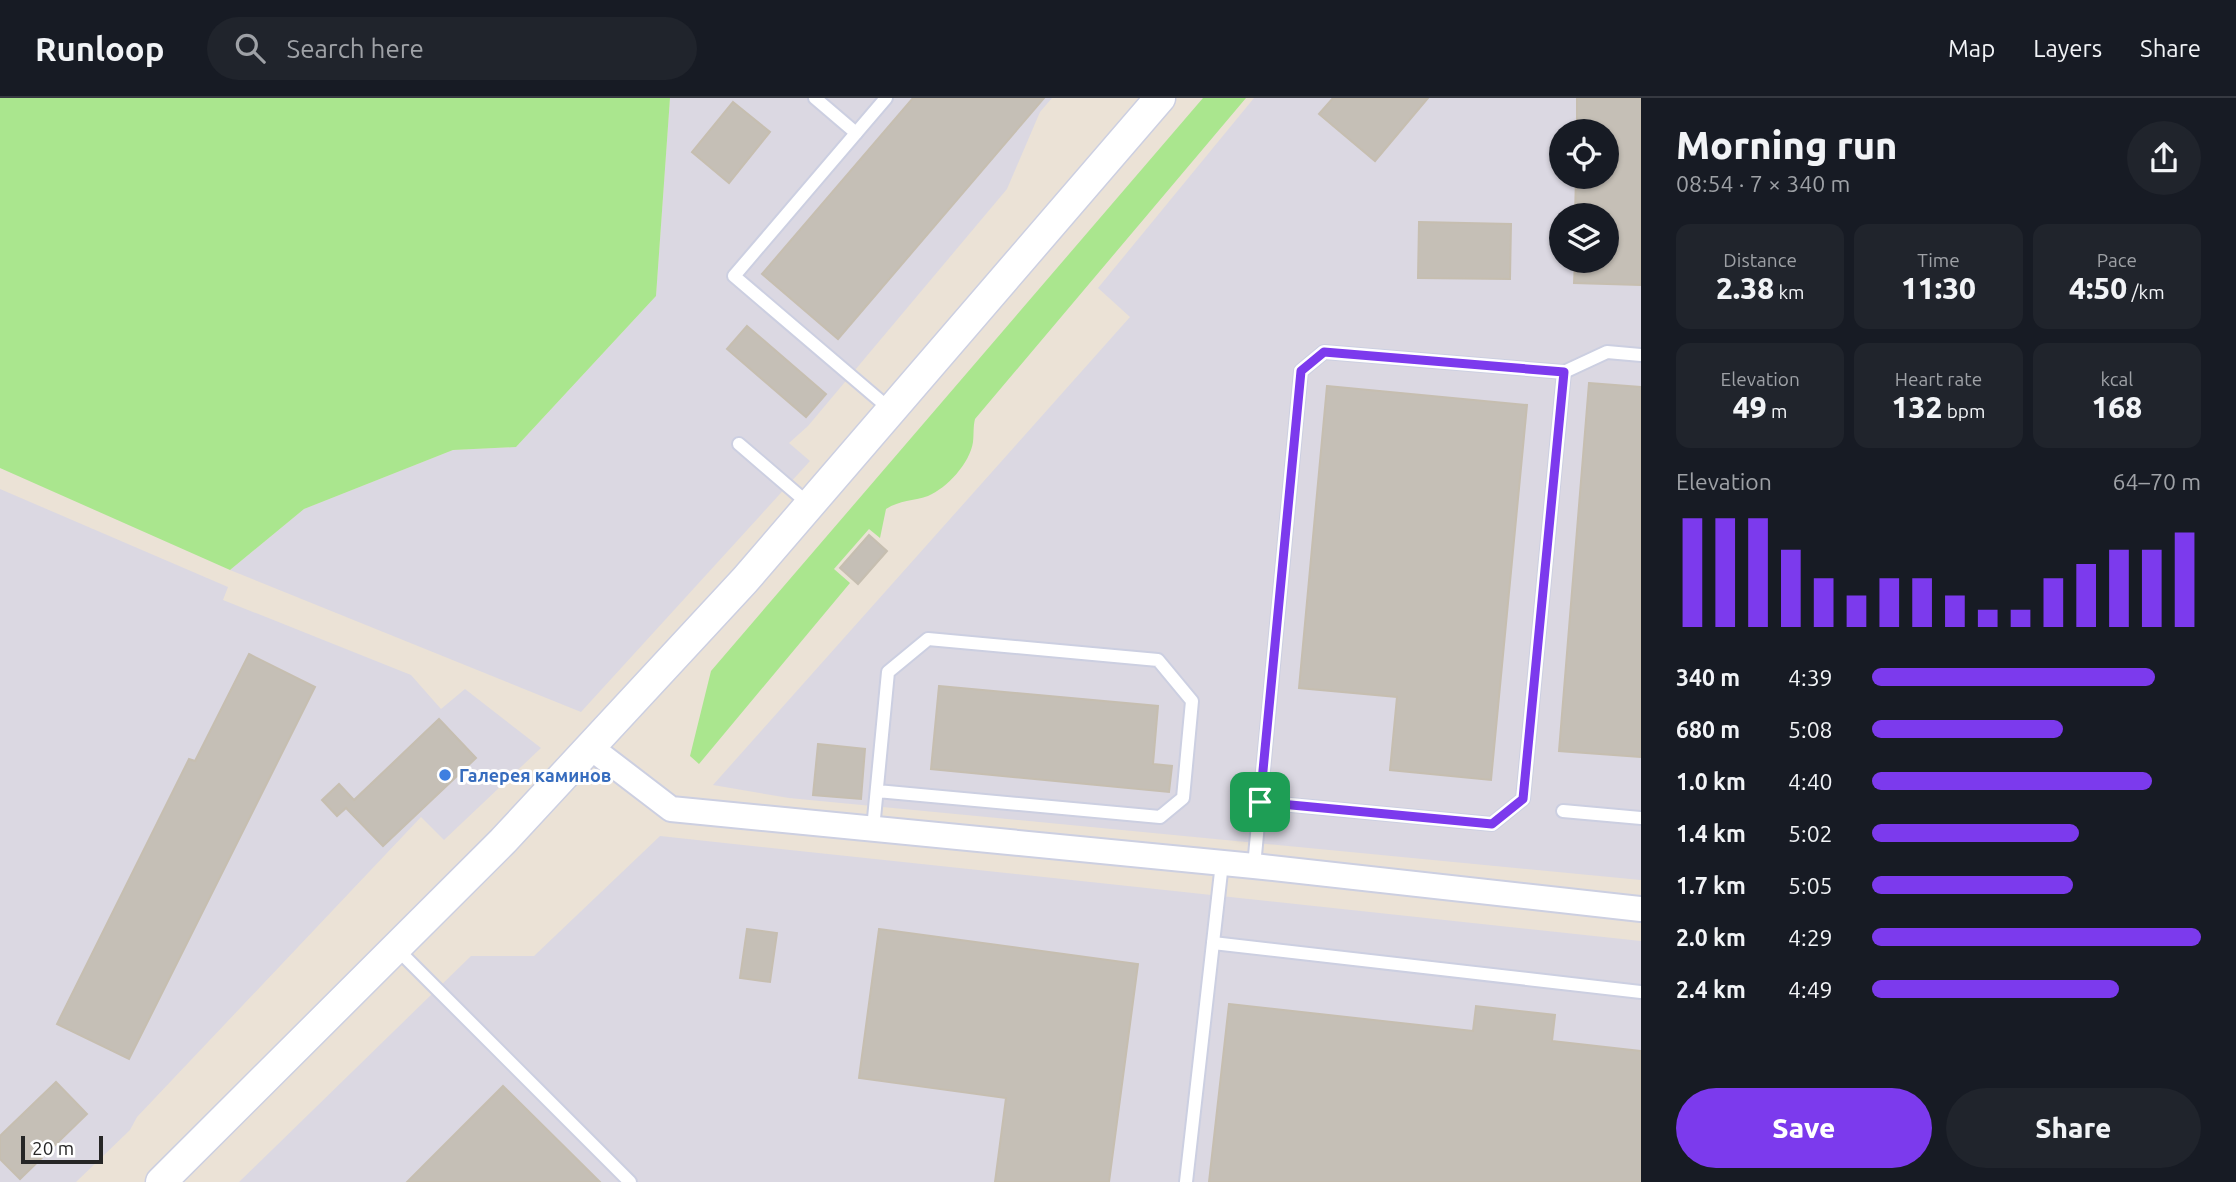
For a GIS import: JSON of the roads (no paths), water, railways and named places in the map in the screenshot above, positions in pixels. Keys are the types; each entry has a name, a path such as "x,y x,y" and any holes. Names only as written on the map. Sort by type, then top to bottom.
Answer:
{"street":[{"path":"161,1182 503,841 745,580 1160,98"},
{"path":"590,747 671,809 1254,866 1641,909"}],"lane":[{"path":"815,98 856,133"},
{"path":"886,98 734,276 892,410"},
{"path":"1254,866 1301,371 1324,352 1564,372 1607,352 1641,355"},
{"path":"1260,802 1492,824 1523,799 1564,372"},
{"path":"739,444 810,505"},
{"path":"873,829 888,671 928,639 1158,660 1192,701 1183,798 1160,817 877,791"},
{"path":"1563,811 1641,818"},
{"path":"1186,1182 1222,863"},
{"path":"1213,943 1641,992"},
{"path":"396,948 630,1182"}],"place":[{"name":"Галерея каминов","path":"445,775"}]}
